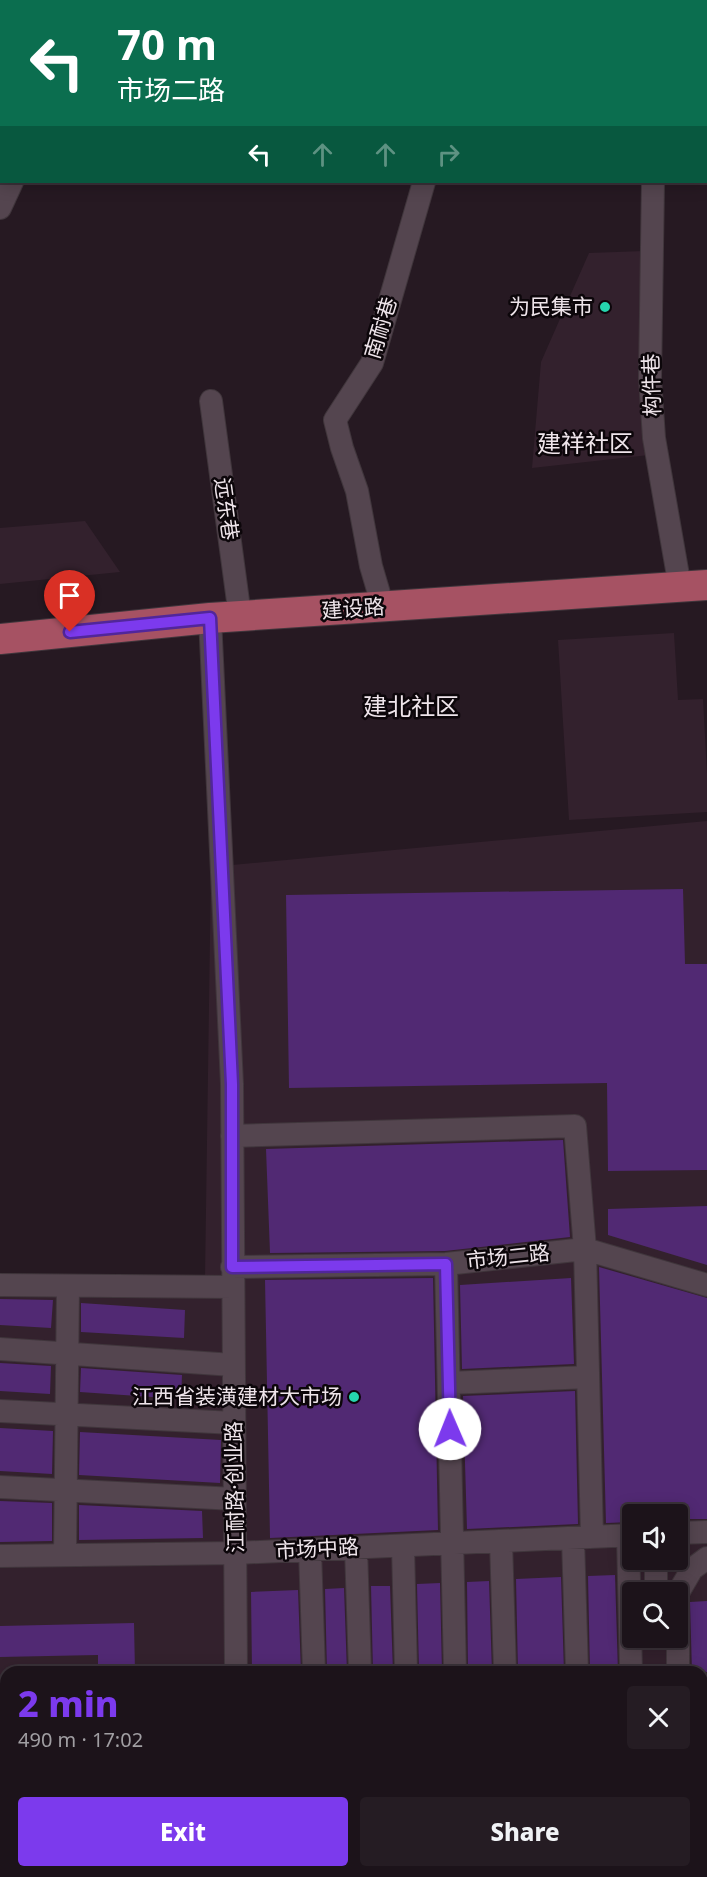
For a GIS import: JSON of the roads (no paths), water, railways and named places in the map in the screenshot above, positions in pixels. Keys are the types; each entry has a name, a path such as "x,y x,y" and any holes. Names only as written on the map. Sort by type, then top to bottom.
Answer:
{"main road":[{"name":"建设路","path":"0,639 210,618 693,586"}],"street":[{"path":"0,208 12,183"},
{"name":"南耐巷","path":"383,607 371,566 357,491 335,420 372,363 424,183"},
{"name":"构件巷","path":"653,183 650,378 653,428 693,586"},
{"name":"远东巷","path":"211,402 240,616"},
{"name":"江耐路·创业路","path":"210,618 232,1084 236,1666"},
{"path":"232,1136 575,1126 585,1249 588,1377 577,1666"},
{"name":"市场二路","path":"0,1286 68,1286 446,1264 585,1249 707,1286"},
{"path":"446,1264 455,1666"},
{"path":"64,1555 68,1286"},
{"path":"0,1349 233,1365"},
{"path":"449,1383 588,1377"},
{"path":"0,1411 234,1423"},
{"path":"0,1487 235,1499"},
{"path":"688,1533 707,1532"},
{"name":"市场中路","path":"0,1556 236,1553 622,1535"},
{"path":"501,1541 505,1666"},
{"path":"403,1546 406,1666"},
{"path":"356,1548 360,1666"},
{"path":"310,1550 314,1666"},
{"path":"684,1582 692,1569 707,1558"},
{"path":"631,1570 631,1666"},
{"path":"678,1648 678,1666"}],"place":[{"name":"为民集市","path":"605,307"},
{"name":"江西省装潢建材大市场","path":"354,1397"}],"district":[{"name":"建祥社区","path":"585,444"},
{"name":"建北社区","path":"411,707"}]}
